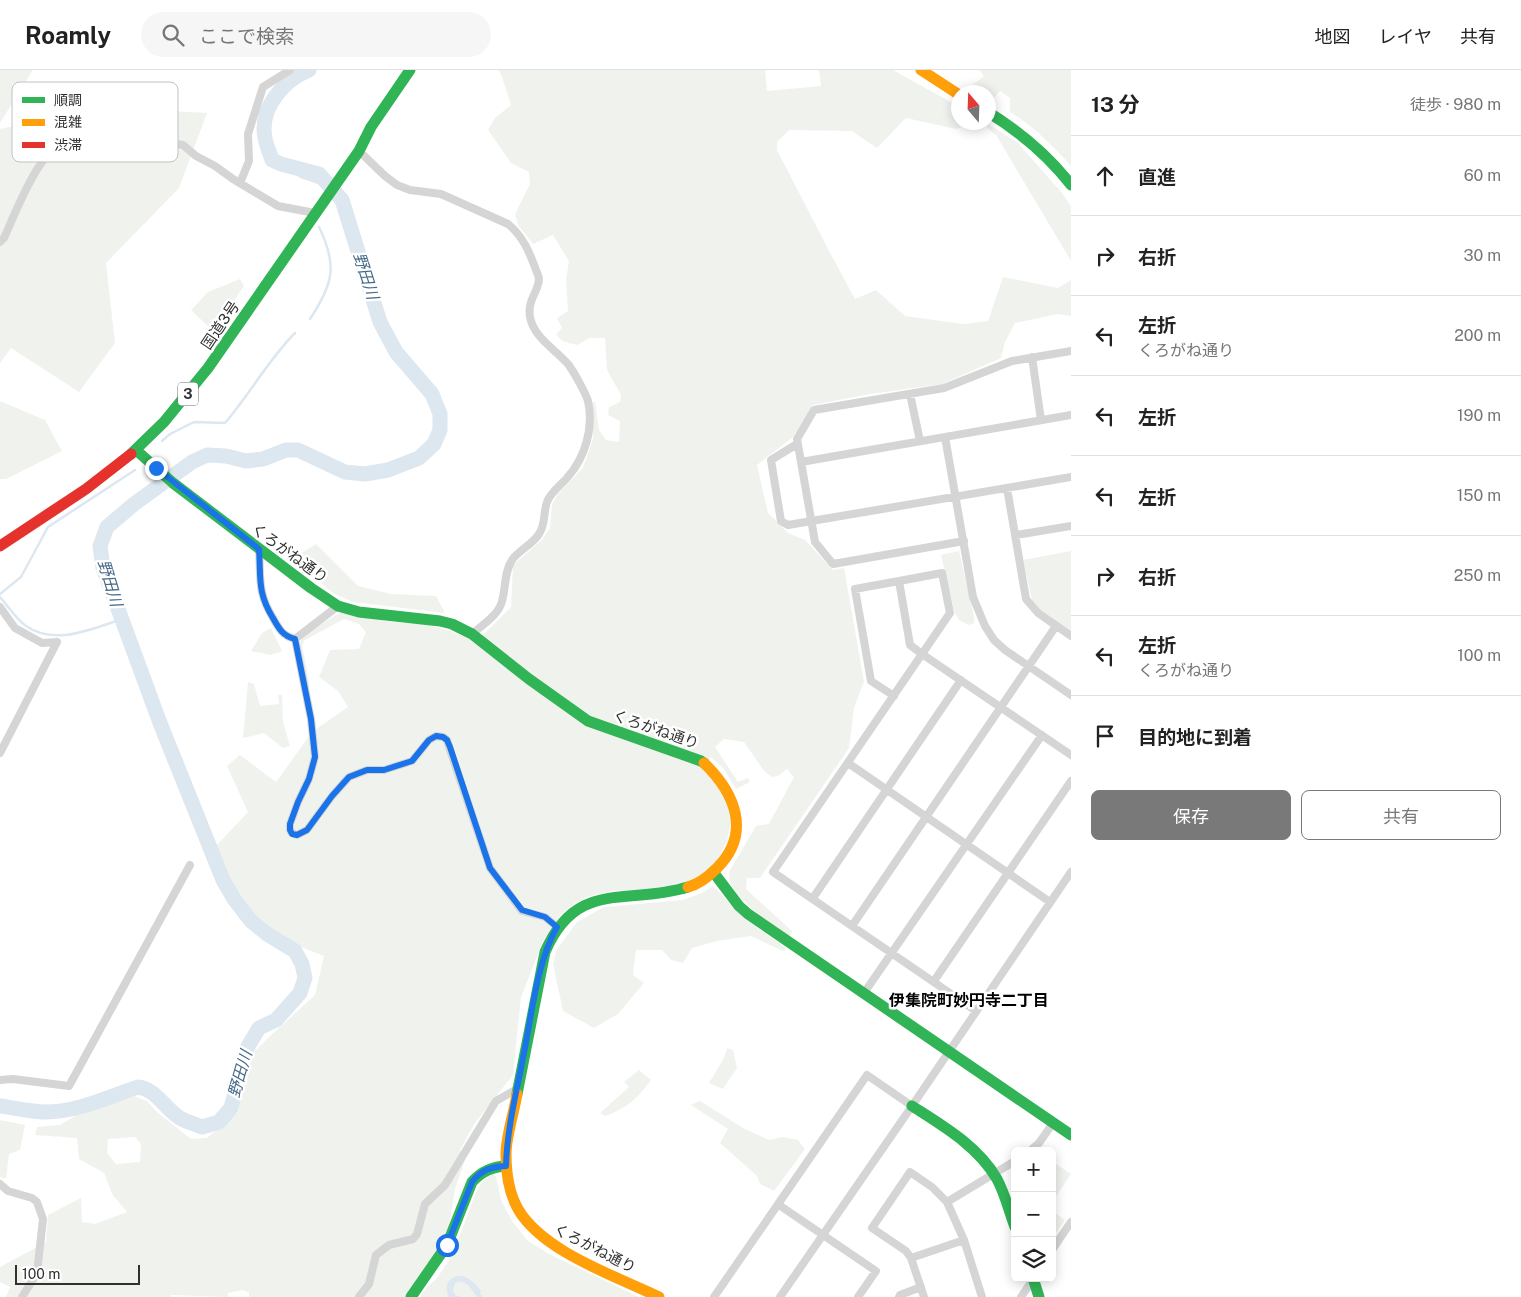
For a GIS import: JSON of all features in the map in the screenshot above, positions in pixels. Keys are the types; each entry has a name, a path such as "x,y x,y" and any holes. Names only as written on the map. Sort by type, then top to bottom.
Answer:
{"main road":[{"name":"国道3号","path":"0,546 77,496 136,450 161,425 208,368 359,151 371,127 410,70"},
{"path":"921,70 951,89"},
{"path":"996,117 1036,146 1065,176 1071,185"},
{"name":"くろがね通り","path":"136,450 174,483 259,549 338,606 373,614 452,624 472,634 529,679 588,721 701,761 714,772 729,794 734,805 735,841 730,852 714,873 686,890 668,894 606,898 590,902 566,916 557,927 545,952 506,1152 507,1178 514,1199 528,1223 536,1232 564,1252 659,1297"},
{"path":"714,873 739,906 748,914 1071,1135"},
{"path":"912,1106 962,1141 986,1163 994,1174 1011,1217"},
{"path":"411,1297 447,1245 472,1182 492,1166 506,1166"},
{"path":"1034,1282 1038,1297"}],"street":[{"path":"240,183 248,161 248,134 263,87 290,70"},
{"path":"178,144 184,144 196,156 278,206 315,213"},
{"path":"359,151 385,176 398,184 410,190 441,194 508,224 517,232 528,248 539,278 530,300 530,318 534,329 568,365 588,402 589,425 587,444 580,461 547,501 544,524 539,536 511,561 502,602 496,613 472,634"},
{"path":"0,242 4,238 31,180 42,162"},
{"path":"964,541 834,564 815,542 797,444 814,410 944,388 1012,361 1032,356 1071,351"},
{"path":"1032,356 1041,420"},
{"path":"910,394 920,441"},
{"path":"801,462 1071,414"},
{"path":"945,437 973,597 985,626 994,640 1005,650 1071,695"},
{"path":"797,444 771,460 781,521 788,525 1071,477"},
{"path":"1007,488 1026,599 1038,613 1071,636"},
{"path":"1016,535 1071,526"},
{"path":"259,549 260,591 264,604 280,632 295,639"},
{"path":"894,696 871,680 855,589 942,573 950,613 894,696 773,872 976,1011"},
{"path":"899,581 910,645 1071,755"},
{"path":"295,639 338,606"},
{"path":"0,607 15,628 42,643 57,642 0,753"},
{"path":"852,926 1056,626"},
{"path":"295,639 311,719 315,757 309,779 290,824 292,834 297,835 307,830 332,796 349,777 367,770 384,770 412,761 429,740 436,736 443,737 447,740 450,747 490,868 522,910 545,917 557,927"},
{"path":"813,898 961,680"},
{"path":"864,993 1042,735"},
{"path":"848,763 1050,902"},
{"path":"934,981 1071,781"},
{"path":"0,1080 69,1086 190,865"},
{"path":"780,1297 1071,872"},
{"path":"714,1297 867,1075 912,1106"},
{"path":"359,1297 369,1284 376,1255 389,1245 413,1239 417,1234 425,1204 445,1185 496,1102 517,1089"},
{"path":"1034,1147 1053,1123"},
{"path":"947,1202 1011,1163"},
{"path":"924,1297 911,1258 906,1251 872,1228 910,1172 932,1187 947,1202 964,1240 982,1297"},
{"path":"0,1184 8,1191 32,1198 37,1202 43,1219 37,1273 22,1297"},
{"path":"779,1205 876,1271 858,1297"},
{"path":"1056,1244 1070,1224"},
{"path":"911,1258 964,1240"},
{"path":"1021,1297 1031,1282"},
{"path":"899,1297 921,1287"}],"shaded area":[{"path":"0,70 33,70 26,82 12,82 12,104 0,123"},
{"path":"499,70 765,70 767,91 821,86 819,70 893,70 951,102 951,128 906,118 877,148 852,131 789,130 777,142 777,150 855,299 876,290 905,316 963,324 988,321 1003,277 1058,288 1071,280 1071,316 1058,314 1015,323 1005,342 1001,358 942,384 870,394 813,405 793,437 757,465 768,513 788,533 805,540 833,570 844,568 864,682 854,708 849,748 760,878 747,878 746,889 792,931 791,935 788,936 781,932 745,902 731,885 729,878 730,870 756,826 769,824 794,777 787,769 778,776 772,777 764,771 744,742 724,739 715,747 738,782 748,778 750,782 736,789 723,768 711,757 703,770 718,786 728,802 731,821 727,841 714,864 688,883 658,889 612,891 589,896 572,905 561,914 544,939 521,997 513,1075 475,1123 460,1150 465,1160 455,1189 448,1234 405,1297 249,1297 249,1293 243,1290 228,1293 228,1297 171,1295 171,1297 6,1297 10,1287 0,1282 0,1267 46,1242 48,1215 81,1198 82,1222 95,1224 127,1212 112,1194 104,1173 79,1159 77,1138 35,1135 37,1127 60,1125 80,1113 134,1096 147,1101 157,1112 191,1139 207,1138 238,1112 251,1055 315,995 324,956 276,937 244,918 224,878 217,845 248,812 227,766 240,755 276,782 312,732 348,707 338,691 319,677 330,650 359,649 366,632 359,624 344,619 305,640 302,645 309,681 309,692 299,647 302,636 341,612 392,622 423,624 451,631 476,642 511,607 513,565 542,540 550,528 552,504 558,494 583,468 593,439 591,402 595,402 599,430 606,440 619,442 620,421 608,415 609,407 620,402 621,395 607,370 605,338 590,338 577,345 562,341 556,334 562,328 557,318 568,311 566,280 569,261 553,235 533,244 518,225 515,214 530,184 529,172 511,163 488,130 495,118 511,105","holes":["135,1137 141,1144 140,1162 116,1164 107,1153 108,1139"]},
{"path":"979,70 1071,70 1071,166 1042,137 1010,112 1010,98 1000,91 996,95 996,85 972,85 984,76"},
{"path":"178,111 207,113 179,188 106,263 115,343 79,392 11,348 0,363 0,129 12,126 12,162 178,162"},
{"path":"996,129 1017,142 1062,193 1071,206 1071,261 996,135 990,130"},
{"path":"240,279 244,286 213,331 191,310 208,292"},
{"path":"0,401 45,420 62,451 6,479 0,479"},
{"path":"316,544 358,586 391,594 436,596 445,613 353,602 334,594 292,559"},
{"path":"959,551 974,616 974,623 969,625 960,621 955,614 941,555"},
{"path":"1071,551 1071,632 1038,609 1032,600 1023,560"},
{"path":"271,628 282,651 271,655 251,651 262,633"},
{"path":"248,682 254,684 260,706 279,704 278,695 282,695 283,722 290,746 283,748 264,733 243,738"},
{"path":"713,886 746,920 786,948 783,951 751,936 717,941 692,948 683,963 671,960 662,950 636,950 633,975 644,983 618,1014 594,1028 563,1011 553,964 557,949 577,922 604,907 683,900 702,893"},
{"path":"727,1048 733,1050 737,1068 723,1089 709,1083 723,1060"},
{"path":"639,1070 651,1080 641,1093 620,1110 605,1116 600,1113 629,1087 624,1082"},
{"path":"700,1101 743,1128 769,1140 782,1137 798,1140 805,1149 774,1191 760,1184 757,1176 720,1143 728,1129 691,1105"},
{"path":"0,1120 25,1125 20,1150 9,1154 6,1179 0,1177"},
{"path":"1056,1164 1071,1174 1056,1196"},
{"path":"492,1174 496,1176 501,1200 512,1221 527,1240 549,1254 639,1297 420,1297 437,1278 452,1256 476,1192 482,1182"},
{"path":"1056,1214 1065,1220 1056,1232"},
{"path":"457,1276 471,1280 481,1291 482,1297 477,1297 468,1285 459,1282 455,1283 453,1290 455,1295 461,1297 449,1297 447,1284"}],"waterway":[{"name":"野田川","path":"0,1106 38,1112 55,1112 91,1104 138,1087 150,1091 185,1121 202,1127 219,1122 231,1108 247,1048 259,1028 276,1020 300,993 305,978 302,964 295,951 267,934 251,921 234,899 223,880 160,723 103,568 100,546 107,527 134,504 192,462 207,455 226,456 246,461 263,459 286,450 298,450 345,472 365,474 388,470 419,458 434,444 440,430 440,414 432,394 396,352 380,322 342,200 319,174 272,160 267,146 264,127 266,116 275,96 291,81 309,70"},
{"path":"281,164 301,177 319,183"},
{"path":"310,319 328,285 331,264 319,227"},
{"path":"162,441 170,434 194,422 225,423 276,354 295,333"},
{"path":"0,594 21,577 48,527 135,470"},
{"path":"0,597 22,623 37,632 49,635 74,634 122,619"}],"traffic: fast":[{"path":"131,454 164,422 208,368 359,151 371,127 410,70"},
{"path":"996,118 1033,145 1071,185"},
{"path":"136,450 173,483 311,588 338,606 359,612 452,624 472,634 529,679 588,721 704,763"},
{"path":"714,873 739,906 748,914 1071,1135"},
{"path":"517,1094 545,952 558,929 572,913 588,904 606,899 666,892 688,887"},
{"path":"912,1106 936,1121 980,1156 997,1179 1011,1215"},
{"path":"411,1297 447,1245 472,1182 488,1170 506,1166"},
{"path":"1034,1282 1039,1297"}],"traffic: slow":[{"path":"921,70 951,89"},
{"path":"688,887 707,877 728,855 734,841 736,827 731,800 724,787 704,763"},
{"path":"517,1094 507,1140 506,1154 509,1183 518,1209 529,1224 562,1250 659,1297"}],"traffic: jam":[{"path":"0,546 86,489 131,454"}],"district":[{"name":"伊集院町妙円寺二丁目","path":"969,1000"}],"route":[{"path":"156,468 259,549 260,591 264,604 280,632 295,639 311,719 315,757 309,779 290,824 292,834 297,835 307,830 332,796 349,777 367,770 390,769 412,761 429,740 436,736 443,737 447,740 450,747 490,868 496,878 522,910 545,917 557,927 545,952 530,1022 506,1152 506,1166 492,1166 478,1175 472,1182 447,1245"}]}
